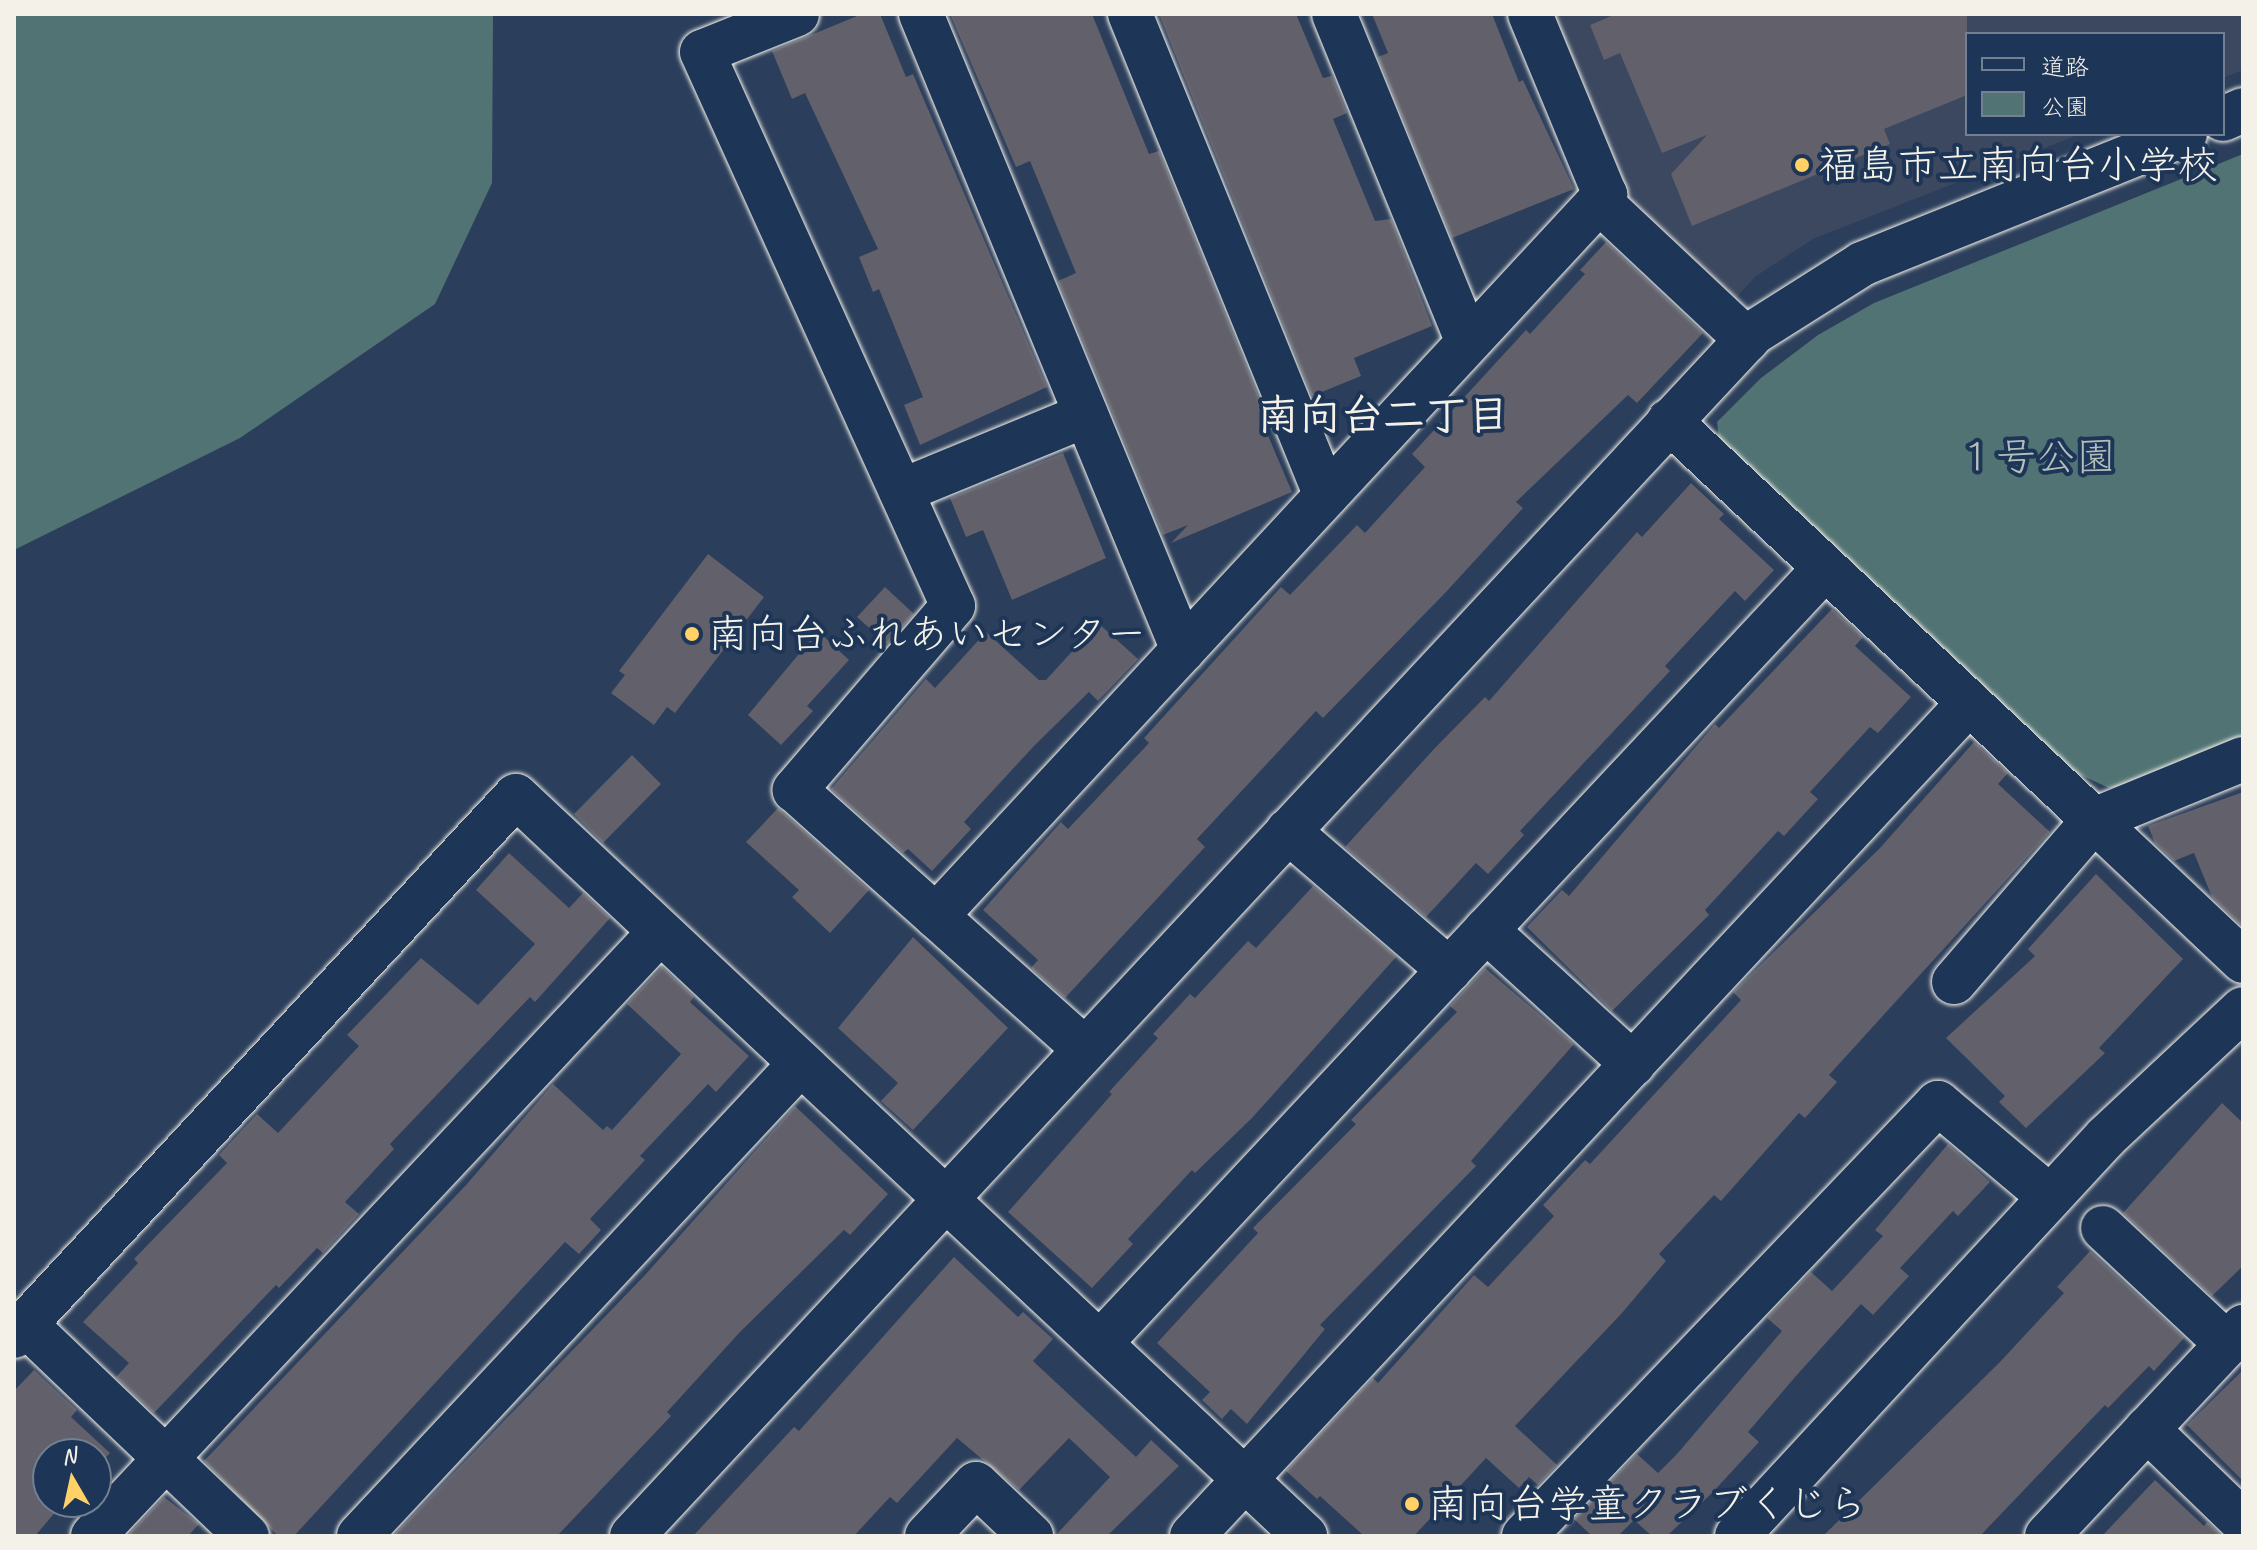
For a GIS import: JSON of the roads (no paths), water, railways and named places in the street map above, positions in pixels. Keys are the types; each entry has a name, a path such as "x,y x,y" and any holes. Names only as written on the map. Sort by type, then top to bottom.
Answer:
{"street":[{"path":"797,14 725,27 702,52 953,606 795,790 1085,1049"},
{"path":"921,14 1183,650"},
{"path":"1130,14 1326,496"},
{"path":"1334,14 1468,342"},
{"path":"936,916 1605,195 1530,14"},
{"path":"632,1536 1747,340 1803,297 1862,264 2180,136"},
{"path":"1599,201 1747,340"},
{"path":"901,491 1086,415"},
{"path":"1669,421 1967,705 2243,961"},
{"path":"1100,1343 1824,569"},
{"path":"1192,1536 1967,705"},
{"path":"1954,982 2094,820 2243,759"},
{"path":"247,1536 166,1458 20,1330 516,796 1305,1536"},
{"path":"1288,831 1449,970"},
{"path":"1486,930 1633,1064"},
{"path":"93,1536 660,932"},
{"path":"1737,1536 2106,1137 2243,1009"},
{"path":"359,1536 801,1063"},
{"path":"1524,1536 1938,1103 2050,1197"},
{"path":"2047,1536 2235,1335 2103,1228"},
{"path":"2147,1429 2243,1522"},
{"path":"927,1536 976,1484 1031,1536"}],"place":[{"name":"福島市立南向台小学校","path":"1802,165"},
{"name":"南向台ふれあいセンター","path":"692,634"},
{"name":"南向台学童クラブくじら","path":"1412,1504"}],"district":[{"name":"南向台二丁目","path":"1383,416"}],"park label":[{"name":"１号公園","path":"2036,457"}]}
